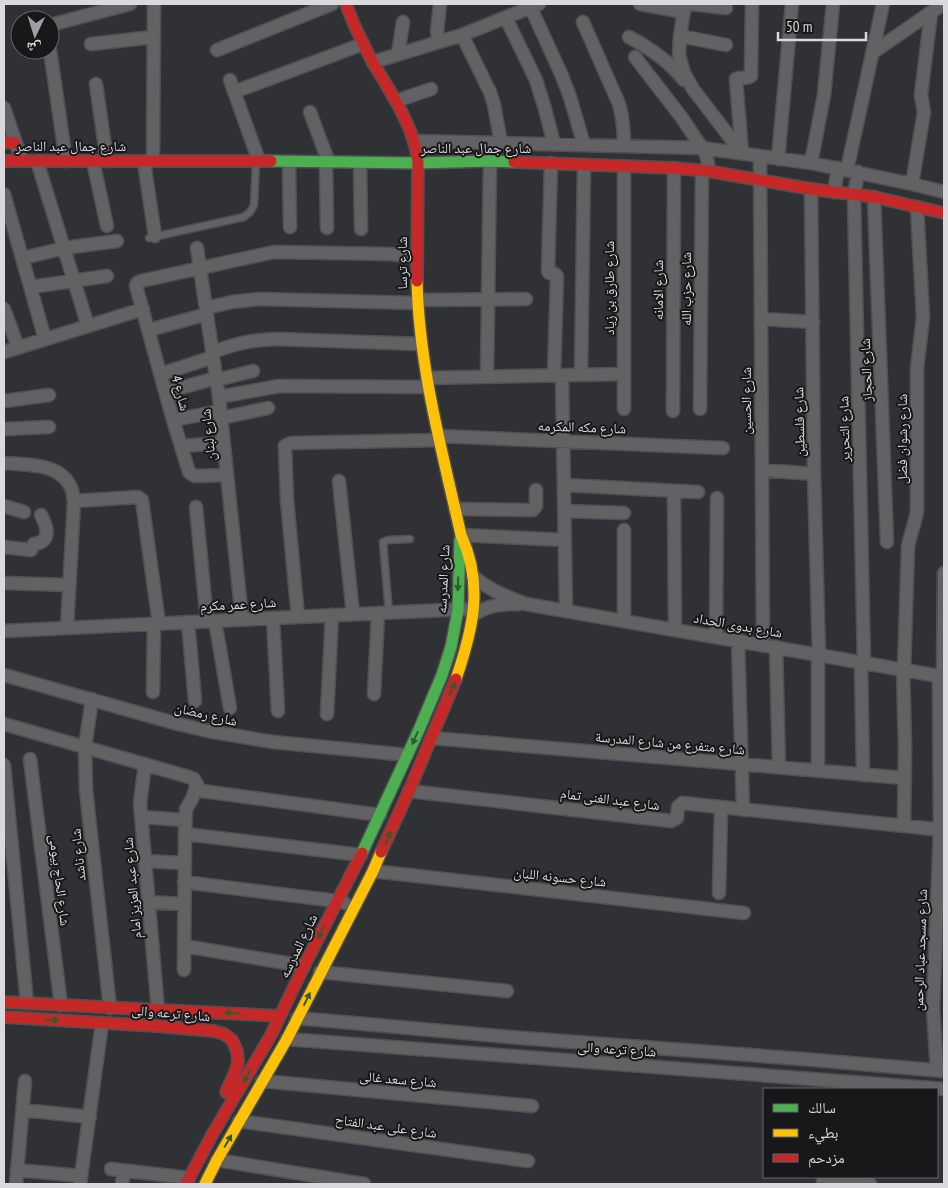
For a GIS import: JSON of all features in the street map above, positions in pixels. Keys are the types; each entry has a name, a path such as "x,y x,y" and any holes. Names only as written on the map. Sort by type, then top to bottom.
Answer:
{"main road":[{"name":"شارع ترسا","path":"346,4 355,29 396,101 415,141 418,163 417,301 421,344 461,535"},
{"name":"شارع جمال عبد الناصر","path":"4,161 257,161 328,163 490,161 674,168 874,197 944,214"},
{"name":"شارع المدرسه","path":"205,1184 216,1160 287,1039 373,871 462,666 474,612 471,561 461,535"},
{"name":"شارع المدرسه","path":"188,1181 212,1135 271,1035 336,901 361,855 447,662 458,610 461,535"},
{"name":"شارع ترعه والى","path":"4,1002 280,1016"},
{"name":"شارع ترعه والى","path":"4,1017 214,1031 224,1034 232,1040 237,1051 238,1062 218,1109 212,1135"}],"street":[{"path":"60,22 130,4"},
{"path":"152,237 148,162 154,4"},
{"path":"217,50 332,4"},
{"path":"439,42 437,32 440,4"},
{"path":"640,4 726,8"},
{"path":"742,153 736,80 738,78 749,78 751,74 752,4"},
{"path":"778,159 792,4"},
{"path":"811,163 824,95 833,4"},
{"path":"834,192 848,170 883,4"},
{"path":"872,53 943,4"},
{"path":"373,62 462,36 535,6 577,118 584,145"},
{"path":"687,6 680,36 679,55 684,73 692,89"},
{"path":"912,184 924,112 921,94 931,13"},
{"path":"506,18 536,80 554,144"},
{"path":"398,54 403,22"},
{"path":"583,22 619,104 623,118 624,146"},
{"path":"462,36 490,92 501,143"},
{"path":"680,36 726,46"},
{"path":"91,44 153,37"},
{"path":"629,37 664,59 679,74 742,153"},
{"path":"257,161 232,86 363,44"},
{"name":"شارع حزب الله","path":"636,57 682,118 702,148 708,163 705,171 700,409"},
{"path":"51,60 66,161"},
{"path":"96,84 107,161"},
{"path":"396,101 431,89"},
{"path":"4,108 10,142 22,161"},
{"path":"310,112 328,163 327,228"},
{"name":"شارع جمال عبد الناصر","path":"415,141 702,148 811,163 944,192"},
{"path":"660,168 663,147"},
{"name":"شارع الحسين","path":"760,156 763,645"},
{"path":"37,161 88,326"},
{"path":"93,161 107,226"},
{"path":"487,377 490,161"},
{"path":"289,162 290,227"},
{"path":"360,163 361,229"},
{"path":"551,163 548,271 557,276 558,376 563,441 566,610"},
{"path":"581,375 584,165"},
{"name":"شارع طارق بن زياد","path":"624,166 624,409"},
{"name":"شارع الامانه","path":"673,412 674,168"},
{"name":"شارع التحرير","path":"848,170 854,195 863,663 863,775"},
{"name":"شارع فلسطين","path":"811,189 818,771"},
{"path":"4,194 45,339"},
{"name":"شارع الحجاز","path":"874,197 887,542"},
{"name":"شارع رشوان فضل","path":"904,826 903,670 908,547 917,511 917,369 923,317 917,207"},
{"path":"23,258 64,248 117,241"},
{"name":"شارع لبنان","path":"197,248 219,397 242,619"},
{"path":"200,268 274,252 390,254 409,256 416,259"},
{"name":"شارع 4","path":"200,268 141,281 136,286 173,420 191,474 195,476 227,475"},
{"path":"31,287 107,276"},
{"path":"148,330 232,302 259,299 417,301 526,298"},
{"path":"4,309 18,347"},
{"path":"4,352 143,309"},
{"path":"761,319 813,322"},
{"path":"161,374 213,354 233,344 255,340 277,339 421,344"},
{"path":"166,392 253,371"},
{"path":"219,397 279,386 428,383 487,377 624,374"},
{"path":"4,400 48,395"},
{"path":"173,420 268,408"},
{"path":"4,429 50,427"},
{"name":"شارع مكه المكرمه","path":"298,616 284,448 291,443 440,438 723,448"},
{"path":"181,446 224,442"},
{"path":"4,463 44,466 56,471 72,489 74,502 67,628"},
{"path":"762,470 814,474"},
{"path":"339,481 353,614"},
{"path":"564,485 698,492"},
{"path":"455,509 533,510 536,506 536,490"},
{"path":"674,490 675,630"},
{"path":"74,502 138,498 142,500 156,624 153,692"},
{"path":"716,637 717,498"},
{"path":"4,506 24,512"},
{"path":"196,507 211,621 230,708"},
{"path":"564,511 624,513"},
{"path":"4,547 31,550 34,544 41,544 45,540 46,529 41,515"},
{"path":"624,530 624,621"},
{"path":"461,535 564,540"},
{"name":"شارع مسجد عباد الرحمن","path":"940,1071 933,1009 942,830 944,573"},
{"name":"شارع بدوى الحداد","path":"473,576 494,592 526,604"},
{"path":"4,583 69,585"},
{"name":"شارع بدوى الحداد","path":"474,612 496,605 526,604 942,676"},
{"name":"شارع عمر مكرم","path":"4,631 298,616 458,610 474,612"},
{"path":"374,694 384,613"},
{"path":"327,714 332,615"},
{"path":"273,618 278,711"},
{"path":"188,622 195,701"},
{"path":"738,641 743,810"},
{"path":"776,647 779,767"},
{"name":"شارع رمضان","path":"4,675 178,724 238,737 407,755"},
{"name":"شارع ناشد","path":"92,699 85,748 86,790 110,1008"},
{"path":"4,724 194,779 198,789 202,791 380,815"},
{"name":"شارع متفرع من شارع المدرسة","path":"432,738 905,778"},
{"name":"شارع الحاج بيومى","path":"30,760 61,1005"},
{"path":"4,764 27,1003"},
{"name":"شارع عبد العزيز امام","path":"145,764 140,803 158,1010"},
{"path":"184,970 186,809 197,784"},
{"name":"شارع عبد الغنى تمام","path":"409,791 671,821 677,818 678,807 682,803 942,830"},
{"path":"719,893 721,807"},
{"path":"142,817 185,827 361,855"},
{"path":"145,861 184,863"},
{"name":"شارع حسونه اللبان","path":"373,871 744,913"},
{"path":"184,882 336,901 355,906"},
{"path":"148,902 184,904"},
{"path":"184,946 304,966"},
{"path":"320,972 507,992"},
{"name":"شارع ترعه والى","path":"297,1018 940,1071"},
{"path":"17,1170 81,1180 102,1023"},
{"name":"شارع ترعه والى","path":"287,1039 782,1076 812,1084 932,1088"},
{"path":"802,1059 812,1084"},
{"path":"920,1087 922,1069"},
{"path":"782,1076 782,1088"},
{"path":"16,1184 25,1081"},
{"name":"شارع سعد غالى","path":"262,1082 532,1106"},
{"path":"23,1110 90,1117"},
{"name":"شارع على عبد الفتاح","path":"239,1121 528,1161"},
{"path":"216,1160 364,1184"},
{"path":"111,1169 188,1181"},
{"path":"122,1184 124,1171"},
{"path":"823,1181 870,1184"}],"lane":[{"path":"152,237 236,219 250,212 254,205 257,161"},
{"path":"384,613 383,542 410,539"}],"traffic: fast":[{"path":"271,161 514,162"},
{"path":"362,853 418,732 442,675 451,647 458,610 460,540"}],"traffic: slow":[{"path":"417,281 422,345 427,377 439,440 461,535 468,553 474,589 471,625 456,679"},
{"path":"205,1184 287,1039 381,852"}],"traffic: jam":[{"path":"346,4 372,61 407,123 416,150 418,163 417,281"},
{"path":"4,142 15,143"},
{"path":"4,161 271,161"},
{"path":"514,162 708,171 811,189 874,197 944,213"},
{"path":"381,852 456,679"},
{"path":"186,1184 212,1135 271,1035 362,853"},
{"path":"4,1002 280,1016"},
{"path":"4,1017 156,1026 214,1031 224,1034 232,1040 237,1051 238,1062 226,1092"}]}
